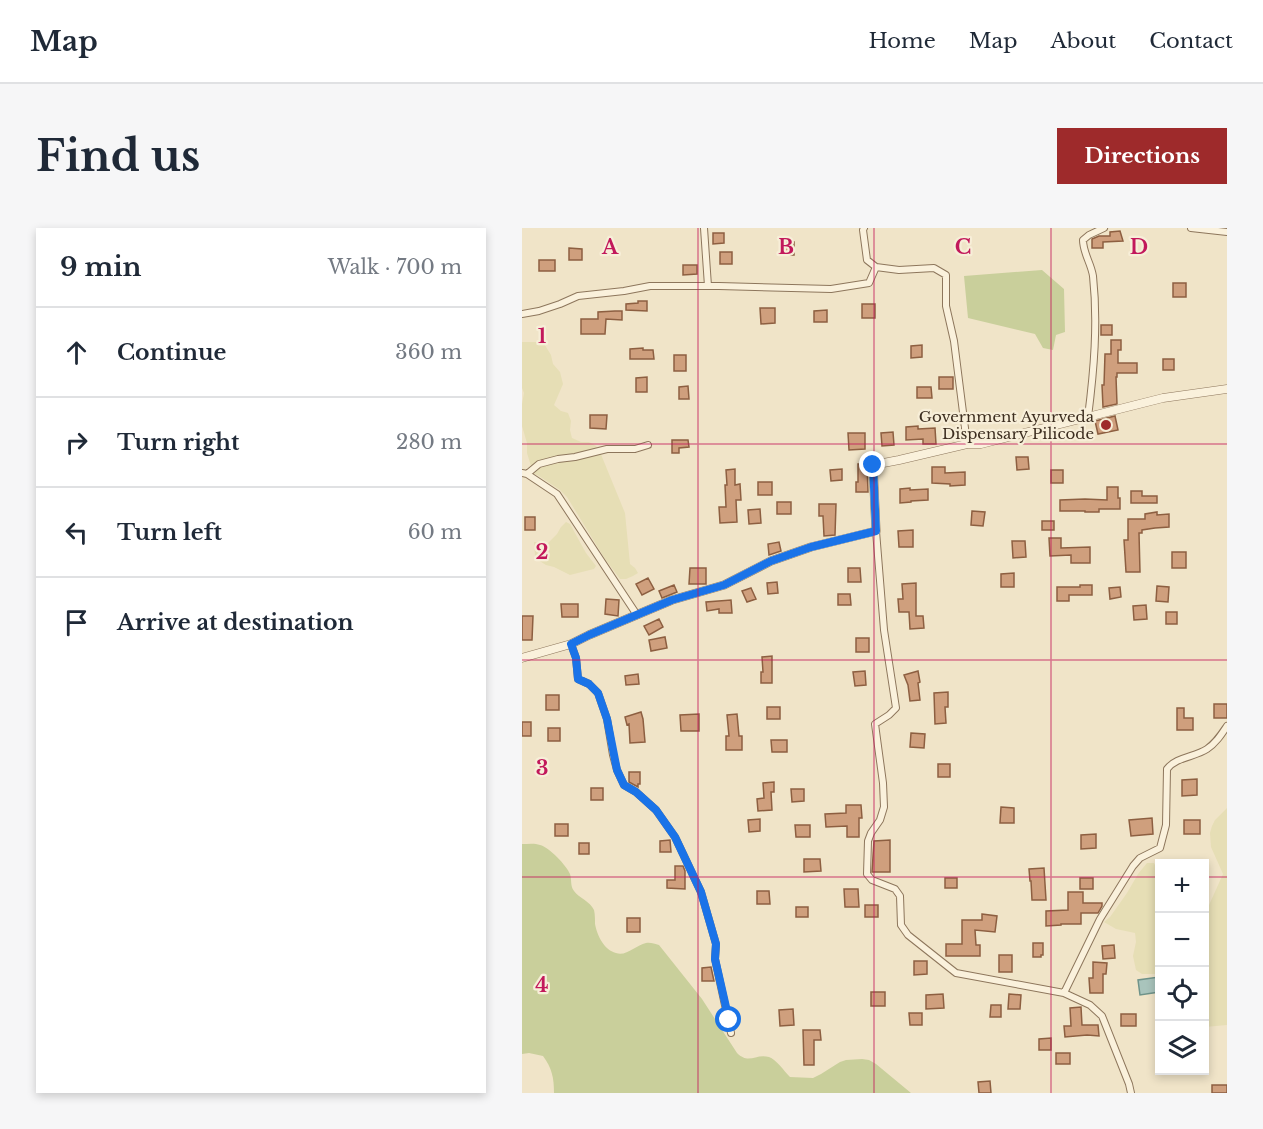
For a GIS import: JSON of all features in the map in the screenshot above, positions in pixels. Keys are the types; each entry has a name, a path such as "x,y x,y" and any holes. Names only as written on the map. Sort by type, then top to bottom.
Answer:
{"street":[{"path":"704,228 708,286"},
{"path":"864,228 867,260 876,267 899,270 934,268 946,275 946,306 954,340 967,444"},
{"path":"1088,417 1094,370 1095,320 1093,273 1083,248 1083,240 1104,228"},
{"path":"1191,228 1227,232"},
{"path":"522,314 539,311 578,296 650,286 831,289 869,283 876,267"},
{"path":"1131,1093 1102,1016 1090,1005 1064,993 956,973 908,935 902,925 900,896 896,889 872,880 867,874 868,841 880,820 884,807 875,724 896,708 884,630 873,465 967,444 981,444 1163,398 1227,388"},
{"path":"637,615 557,494 524,473 539,464 558,459 607,449 635,449 648,445"},
{"path":"522,658 571,644 672,600 724,585 771,561 811,547 876,531"},
{"path":"571,644 576,658 578,679 589,684 598,693 604,708 613,755 624,785 636,792 656,810 675,837 701,892 716,944 715,959 731,1033"},
{"path":"1064,993 1100,919 1133,866 1140,858 1160,848 1166,825 1167,769 1171,764 1207,749 1227,726"}],"shaded area":[{"path":"522,342 543,342 551,355 553,364 560,372 563,384 554,405 568,413 572,438 581,442 589,442 600,452 625,513 630,564 638,573 633,576 620,579 567,497 539,476 528,471 531,466 522,426 524,393 522,388"},
{"path":"566,522 570,524 596,566 594,569 570,575 546,565 535,555 534,542 548,543"},
{"path":"1227,808 1227,1025 1209,1027 1209,905 1223,874 1211,847 1210,833 1215,820"},
{"path":"1147,863 1154,863 1155,974 1142,974 1136,970 1133,956 1135,933 1116,929 1104,922 1127,893"}],"green space":[{"path":"1042,270 1064,289 1065,332 1056,335 1053,350 1043,348 1035,334 968,318 964,276"},
{"path":"522,844 544,846 565,866 570,874 574,891 594,910 597,933 608,949 620,954 646,943 659,945 702,999 741,1056 745,1058 769,1057 790,1077 813,1078 846,1060 869,1060 911,1093 554,1093 552,1073 543,1056 522,1054"}],"water":[{"path":"1155,978 1155,993 1140,995 1138,980"}],"building":[{"path":"1120,231 1123,241 1103,242 1103,248 1092,248 1092,239 1099,236 1110,236 1110,232"},
{"path":"713,233 724,233 724,243 713,244"},
{"path":"782,242 794,242 794,255 782,255"},
{"path":"569,248 582,249 582,260 569,260"},
{"path":"720,252 732,252 732,264 720,264"},
{"path":"539,260 555,260 555,271 539,271"},
{"path":"683,265 697,265 697,274 683,275"},
{"path":"1173,283 1186,283 1186,297 1173,297"},
{"path":"638,301 647,301 647,311 626,310 626,304 638,303"},
{"path":"862,304 875,304 875,318 862,318"},
{"path":"760,308 775,308 775,323 761,324"},
{"path":"827,310 827,322 814,322 814,311"},
{"path":"622,311 622,320 606,319 605,334 581,334 581,319 598,319 598,312"},
{"path":"1101,325 1112,325 1112,335 1101,335"},
{"path":"1111,340 1121,340 1118,363 1137,363 1137,373 1117,373 1117,404 1103,407 1102,385 1104,385 1105,354 1111,354"},
{"path":"922,345 922,357 911,358 911,346"},
{"path":"643,348 643,350 653,350 654,359 630,359 630,349"},
{"path":"674,355 686,355 686,371 674,371"},
{"path":"1163,359 1174,359 1174,370 1163,370"},
{"path":"647,377 647,392 636,392 636,378"},
{"path":"939,377 953,377 953,389 939,389"},
{"path":"688,386 689,399 679,399 679,387"},
{"path":"917,387 931,387 932,398 917,398"},
{"path":"590,415 607,415 606,429 590,428"},
{"name":"Government Ayurveda Dispensary Pilicode","path":"1115,416 1118,430 1098,434 1095,421"},
{"path":"918,426 918,429 935,428 936,444 923,444 923,439 906,440 906,427"},
{"path":"893,432 894,445 882,446 881,433"},
{"path":"848,433 865,433 865,449 849,450"},
{"path":"672,440 688,440 689,447 679,448 679,453 672,453"},
{"path":"1016,457 1028,457 1029,469 1017,470"},
{"path":"858,464 867,464 868,492 856,492"},
{"path":"932,467 945,467 945,473 965,472 965,485 950,486 950,484 932,483"},
{"path":"735,469 735,485 740,484 741,500 736,500 737,522 720,523 719,507 726,507 726,470"},
{"path":"842,469 842,480 831,481 830,470"},
{"path":"1051,470 1063,470 1063,483 1051,483"},
{"path":"758,482 772,482 772,495 758,495"},
{"path":"1107,487 1118,487 1120,509 1099,509 1099,512 1060,511 1060,500 1107,500"},
{"path":"910,488 910,490 928,489 928,500 900,503 900,489"},
{"path":"1131,491 1142,491 1142,496 1157,496 1157,503 1131,503"},
{"path":"777,502 791,502 791,514 777,514"},
{"path":"819,504 836,504 835,535 824,536 823,516 819,516"},
{"path":"760,509 761,523 749,524 748,510"},
{"path":"972,511 985,512 983,526 971,525"},
{"path":"1157,512 1157,515 1169,514 1169,527 1142,530 1142,533 1139,533 1140,572 1126,572 1124,540 1128,540 1128,519 1145,519 1145,514"},
{"path":"525,517 535,517 535,530 525,530"},
{"path":"1042,521 1054,521 1054,530 1042,530"},
{"path":"913,530 913,547 899,547 898,531"},
{"path":"1049,538 1061,538 1061,548 1090,547 1090,563 1071,563 1071,555 1050,556"},
{"path":"1012,541 1025,541 1026,557 1013,558"},
{"path":"779,542 781,551 769,555 768,544"},
{"path":"1172,552 1186,552 1186,568 1172,568"},
{"path":"690,568 706,568 706,584 689,584"},
{"path":"848,568 860,568 861,582 848,582"},
{"path":"1014,573 1014,587 1001,587 1001,574"},
{"path":"648,578 654,589 642,595 636,584"},
{"path":"777,582 778,593 768,594 767,583"},
{"path":"916,583 916,616 923,616 924,628 910,629 909,612 899,612 898,599 903,599 902,584"},
{"path":"674,585 677,592 662,598 659,591"},
{"path":"1080,585 1092,585 1092,595 1069,595 1069,601 1057,601 1057,587 1080,587"},
{"path":"1157,586 1169,587 1168,602 1156,601"},
{"path":"1120,587 1121,597 1110,599 1109,588"},
{"path":"751,588 756,599 747,602 742,591"},
{"path":"838,594 850,594 851,605 838,605"},
{"path":"606,599 619,600 618,616 605,614"},
{"path":"731,600 732,613 719,613 719,609 707,611 706,602"},
{"path":"561,604 578,604 578,617 562,617"},
{"path":"1146,605 1147,619 1134,620 1133,606"},
{"path":"1166,612 1177,612 1177,624 1166,624"},
{"path":"522,616 533,616 532,640 522,640"},
{"path":"659,619 663,627 649,635 644,626"},
{"path":"665,637 667,648 651,651 649,640"},
{"path":"856,638 869,638 869,652 856,652"},
{"path":"772,656 772,683 761,683 762,657"},
{"path":"865,671 866,685 855,686 853,672"},
{"path":"918,671 920,700 910,701 904,675"},
{"path":"638,674 639,684 626,685 625,676"},
{"path":"948,692 948,707 945,707 946,723 935,724 934,693"},
{"path":"546,695 559,695 559,710 546,710"},
{"path":"1214,704 1227,704 1227,718 1214,718"},
{"path":"767,707 780,707 780,719 767,719"},
{"path":"1177,708 1184,708 1184,718 1193,718 1193,730 1177,730"},
{"path":"641,712 645,742 630,743 629,724 627,725 625,717"},
{"path":"699,714 699,731 681,731 680,715"},
{"path":"737,714 739,736 742,736 742,750 726,750 726,736 729,736 727,715"},
{"path":"522,722 531,722 531,736 522,736"},
{"path":"548,728 560,728 560,741 548,741"},
{"path":"911,733 925,734 924,748 910,747"},
{"path":"771,740 787,740 787,752 772,752"},
{"path":"938,764 950,764 950,777 938,777"},
{"path":"629,772 640,772 638,787 629,782"},
{"path":"1197,779 1197,795 1182,796 1182,780"},
{"path":"774,782 774,792 771,792 772,810 758,811 757,799 764,798 763,783"},
{"path":"591,788 603,788 603,800 591,800"},
{"path":"791,789 804,789 804,801 792,802"},
{"path":"846,805 861,805 862,818 859,818 859,837 847,837 847,826 826,827 825,814 846,813"},
{"path":"1001,807 1014,808 1014,823 1000,823"},
{"path":"1152,818 1153,834 1131,836 1129,820"},
{"path":"760,819 760,831 749,832 748,820"},
{"path":"1184,820 1200,820 1200,834 1184,834"},
{"path":"555,824 568,824 568,836 555,836"},
{"path":"795,825 810,825 810,837 796,837"},
{"path":"1096,834 1096,848 1081,849 1081,835"},
{"path":"670,840 671,852 660,852 660,841"},
{"path":"890,840 890,872 872,872 874,841"},
{"path":"579,843 589,843 589,854 579,854"},
{"path":"804,859 820,859 821,871 804,872"},
{"path":"675,866 683,866 685,889 667,888 667,880 675,880"},
{"path":"1044,868 1046,900 1032,900 1029,869"},
{"path":"945,878 957,878 957,888 945,888"},
{"path":"1080,878 1093,878 1093,889 1080,889"},
{"path":"844,889 858,889 859,907 845,907"},
{"path":"757,891 769,891 770,904 757,904"},
{"path":"1068,892 1083,892 1083,903 1102,903 1102,906 1098,913 1081,913 1081,924 1046,926 1046,911 1068,910"},
{"path":"865,905 878,905 878,917 865,917"},
{"path":"796,907 808,907 808,917 796,917"},
{"path":"982,914 997,916 995,932 975,930 976,945 980,945 980,956 946,956 946,944 962,944 962,920 982,920"},
{"path":"627,918 640,918 640,932 627,932"},
{"path":"1033,943 1043,943 1041,957 1033,957"},
{"path":"1114,945 1115,958 1103,959 1102,946"},
{"path":"999,955 1012,955 1012,972 999,972"},
{"path":"914,961 927,961 927,974 914,975"},
{"path":"1093,962 1107,963 1106,974 1103,974 1103,993 1090,993 1089,978 1093,978"},
{"path":"711,967 714,981 702,981 702,968"},
{"path":"871,992 885,992 885,1006 871,1006"},
{"path":"943,994 944,1008 926,1009 926,995"},
{"path":"1009,994 1021,995 1020,1009 1008,1009"},
{"path":"991,1005 1001,1005 1001,1017 990,1017"},
{"path":"1081,1007 1082,1025 1098,1025 1099,1036 1065,1037 1064,1026 1071,1026 1070,1008"},
{"path":"793,1009 794,1025 780,1026 779,1010"},
{"path":"909,1013 922,1013 922,1025 910,1025"},
{"path":"1121,1014 1136,1014 1136,1026 1121,1026"},
{"path":"803,1030 820,1030 821,1040 814,1040 814,1065 804,1065"},
{"path":"1051,1038 1051,1050 1039,1050 1039,1039"},
{"path":"1056,1053 1070,1053 1070,1064 1056,1064"},
{"path":"990,1081 991,1093 979,1093 978,1082"},
{"path":"1212,1085 1227,1085 1227,1093 1212,1093"}],"place":[{"name":"Government Ayurveda Dispensary Pilicode","path":"1106,425"}],"route":[{"path":"729,1020 715,959 716,944 701,892 675,837 656,810 636,792 624,785 613,755 604,708 598,693 589,684 578,679 576,658 571,644 672,600 724,585 771,561 811,547 876,531 873,465"}]}
